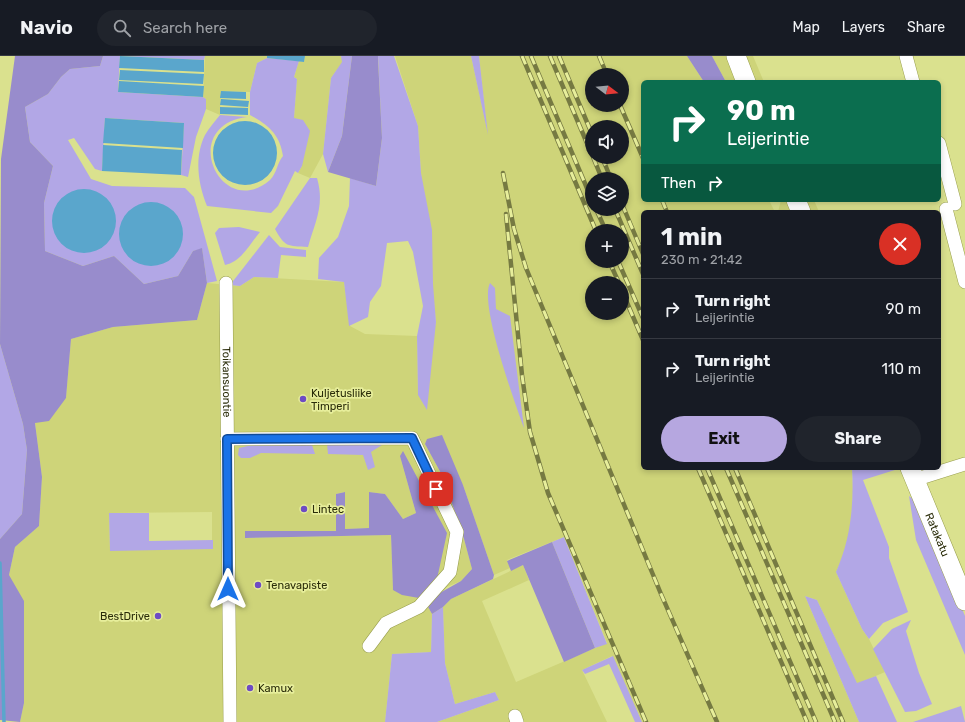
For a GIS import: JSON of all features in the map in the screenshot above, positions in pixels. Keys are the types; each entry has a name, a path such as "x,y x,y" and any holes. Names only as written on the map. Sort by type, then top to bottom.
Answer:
{"main road":[{"path":"736,56 745,80"},
{"name":"Ratakatu","path":"912,474 965,601"}],"street":[{"path":"906,56 912,80"},
{"path":"941,154 965,282"},
{"name":"Toikansuontie","path":"226,283 230,722"},
{"path":"227,439 412,438 457,532 450,572 419,607 386,623 369,646"},
{"path":"941,469 965,464"},
{"path":"912,474 933,470"}],"shaded area":[{"path":"15,56 103,56 100,66 70,69 61,77 48,94 25,107 30,142 53,166 44,203 45,251 83,266 114,256 144,284 178,276 193,251 202,248 207,283 197,320 113,327 71,339 66,398 49,421 35,423 42,477 39,526 15,547 9,575 24,601 24,703 20,722 0,720 0,539 22,514 27,450 23,424 0,344 1,159"},
{"path":"103,56 120,56 118,92 203,97 206,99 206,109 196,137 188,177 181,175 184,123 105,118 102,171 95,169 74,138 68,140 91,179 112,186 185,188 194,197 217,281 207,283 202,249 193,251 178,276 144,284 114,256 83,266 45,251 44,203 53,166 30,142 25,107 48,94 61,77 70,69 100,66"},
{"path":"121,56 205,56 204,60"},
{"path":"205,56 267,56 267,58 257,63 250,92 221,91 220,115 206,109 206,99 203,97"},
{"path":"305,56 341,56 343,62 331,78 323,154 310,178 298,173 302,166 294,118 297,79 294,77 299,61 304,62"},
{"path":"341,56 352,56 342,136 328,172 323,154 331,78 342,62"},
{"path":"352,56 378,56 382,138 376,186 328,172 342,136"},
{"path":"378,56 394,56 418,126 421,173 432,230 433,284 436,322 427,410 418,395 417,336 423,306 413,252 408,241 387,243 381,286 370,302 368,317 349,326 344,282 318,279 319,258 338,237 349,206 350,178 376,186 382,138"},
{"path":"395,56 471,56 487,129 479,56 687,56 703,80 641,80 641,202 770,202 774,210 641,210 641,470 852,470 853,492 851,527 842,559 836,572 862,629 869,639 885,672 857,684 817,600 805,596 859,722 642,722 612,656 582,670 607,722 437,722 499,700 495,692 455,704 445,663 443,607 451,599 523,565 529,580 482,601 516,682 607,643 564,537 507,560 510,568 494,575 463,485 425,444 443,477 464,539 472,569 461,581 447,587 428,607 432,614 431,652 392,654 385,722 20,722 24,703 9,575 15,547 39,526 42,477 35,422 66,398 71,339 113,327 197,320 207,283 240,286 254,277 344,282 350,326 365,334 417,336 418,395 436,322 421,173 418,126","holes":["400,456 437,578 393,590 391,535 245,538 245,531 336,531 336,494 344,492 345,529 369,528 369,492 385,494 403,519 416,513","212,512 212,549 110,550 109,513"]},
{"path":"471,56 479,56 488,135"},
{"path":"687,56 712,56 725,80 703,80"},
{"path":"712,56 753,56 763,80 725,80"},
{"path":"267,58 299,61 294,77 297,79 294,118 303,120 310,131 302,166 298,173 295,171 278,206 271,213 207,206 201,189 198,170 199,152 205,135 220,115 247,117 226,124 214,137 211,152 214,168 223,181 236,189 252,190 270,180 283,156 279,142 272,131 250,115 250,92 257,63"},
{"path":"310,178 317,178 319,188 320,205 316,221 308,247 291,246 281,239 275,229"},
{"path":"780,202 815,202 818,210 778,210"},
{"path":"239,227 260,232 249,247 236,260 225,265 215,233 219,228"},
{"path":"269,235 280,247 306,250 306,257 281,255 278,278 254,277 240,286 230,285"},
{"path":"490,283 495,288 496,309 510,316 524,428 506,377 489,311 488,294"},
{"path":"0,344 23,424 27,450 22,514 0,539"},
{"path":"442,435 463,485 494,575 493,579 451,599 443,607 432,614 428,607 438,594 461,581 472,569 464,539 443,477 425,444 427,439"},
{"path":"327,444 382,445 371,452 375,467 368,470 363,455 328,454"},
{"path":"252,445 312,445 315,454 261,453 250,458 241,458 238,455 239,448"},
{"path":"403,451 447,533 437,579 419,598 402,595 393,590 391,535 245,538 245,531 336,531 336,494 345,492 345,529 369,528 369,492 385,494 403,519 416,513 400,456"},
{"path":"852,470 895,470 863,480 889,547 889,558 908,612 883,623 869,639 862,629 836,572 848,534 852,508"},
{"path":"909,496 919,504 965,616 965,655 916,540"},
{"path":"109,513 149,513 149,541 213,540 213,549 110,551"},
{"path":"564,537 607,644 595,648 552,542"},
{"path":"552,542 595,648 564,662 523,565 511,571 507,561"},
{"path":"805,596 817,600 857,683 876,676 897,722 859,722"},
{"path":"443,607 445,663 455,704 495,692 499,700 437,722 385,722 392,654 431,652 432,614"},
{"path":"911,620 906,631 919,673 932,704 916,711 905,712 873,649 892,629"},
{"path":"613,656 642,722 635,722 609,664 585,674 582,670"},
{"path":"961,706 965,722 913,722"}],"water":[{"path":"120,56 204,60 204,72 119,68"},
{"path":"267,56 305,56 304,62 267,58"},
{"path":"120,70 204,74 203,84 119,80"},
{"path":"119,81 204,86 203,97 118,92"},
{"path":"221,91 246,92 246,99 220,98"},
{"path":"221,99 249,101 248,107 220,105"},
{"path":"220,107 248,108 248,115 220,114"},
{"path":"105,118 184,123 183,148 103,143"},
{"path":"245,121 257,123 268,130 275,141 277,153 275,165 268,176 257,183 245,185 233,183 222,176 215,165 213,153 215,141 222,130 233,123"},
{"path":"103,145 182,150 181,175 102,171"},
{"path":"84,189 96,191 107,198 114,209 116,221 114,233 107,244 96,251 84,253 72,251 61,244 54,233 52,221 54,209 61,198 72,191"},
{"path":"151,202 163,204 174,211 181,222 183,234 181,246 174,257 163,264 151,266 139,264 128,257 121,246 119,234 121,222 128,211 139,204"}],"waterway":[{"path":"0,563 4,722"}],"railway":[{"path":"522,56 593,224"},
{"path":"531,56 585,183"},
{"path":"550,56 585,138"},
{"path":"559,56 586,120"},
{"path":"599,56 604,68"},
{"path":"623,112 641,153"},
{"path":"596,164 599,172"},
{"path":"605,164 608,172"},
{"path":"503,173 514,229 526,268 661,594 717,722"},
{"path":"663,202 666,210"},
{"path":"506,214 522,375 530,432 548,493 646,722"},
{"path":"599,216 603,224"},
{"path":"618,216 641,269"},
{"path":"627,216 641,249"},
{"path":"612,268 616,276"},
{"path":"621,268 641,313"},
{"path":"629,307 641,335"},
{"path":"699,470 807,722"},
{"path":"708,470 816,722"},
{"path":"727,470 835,722"},
{"path":"736,470 843,722"}],"place":[{"name":"Kuljetusliike Timperi","path":"303,399"},
{"name":"Lintec","path":"304,509"},
{"name":"Tenavapiste","path":"258,585"},
{"name":"BestDrive","path":"158,616"},
{"name":"Kamux","path":"250,688"}],"route":[{"path":"228,589 227,439 412,438 436,489"}]}
